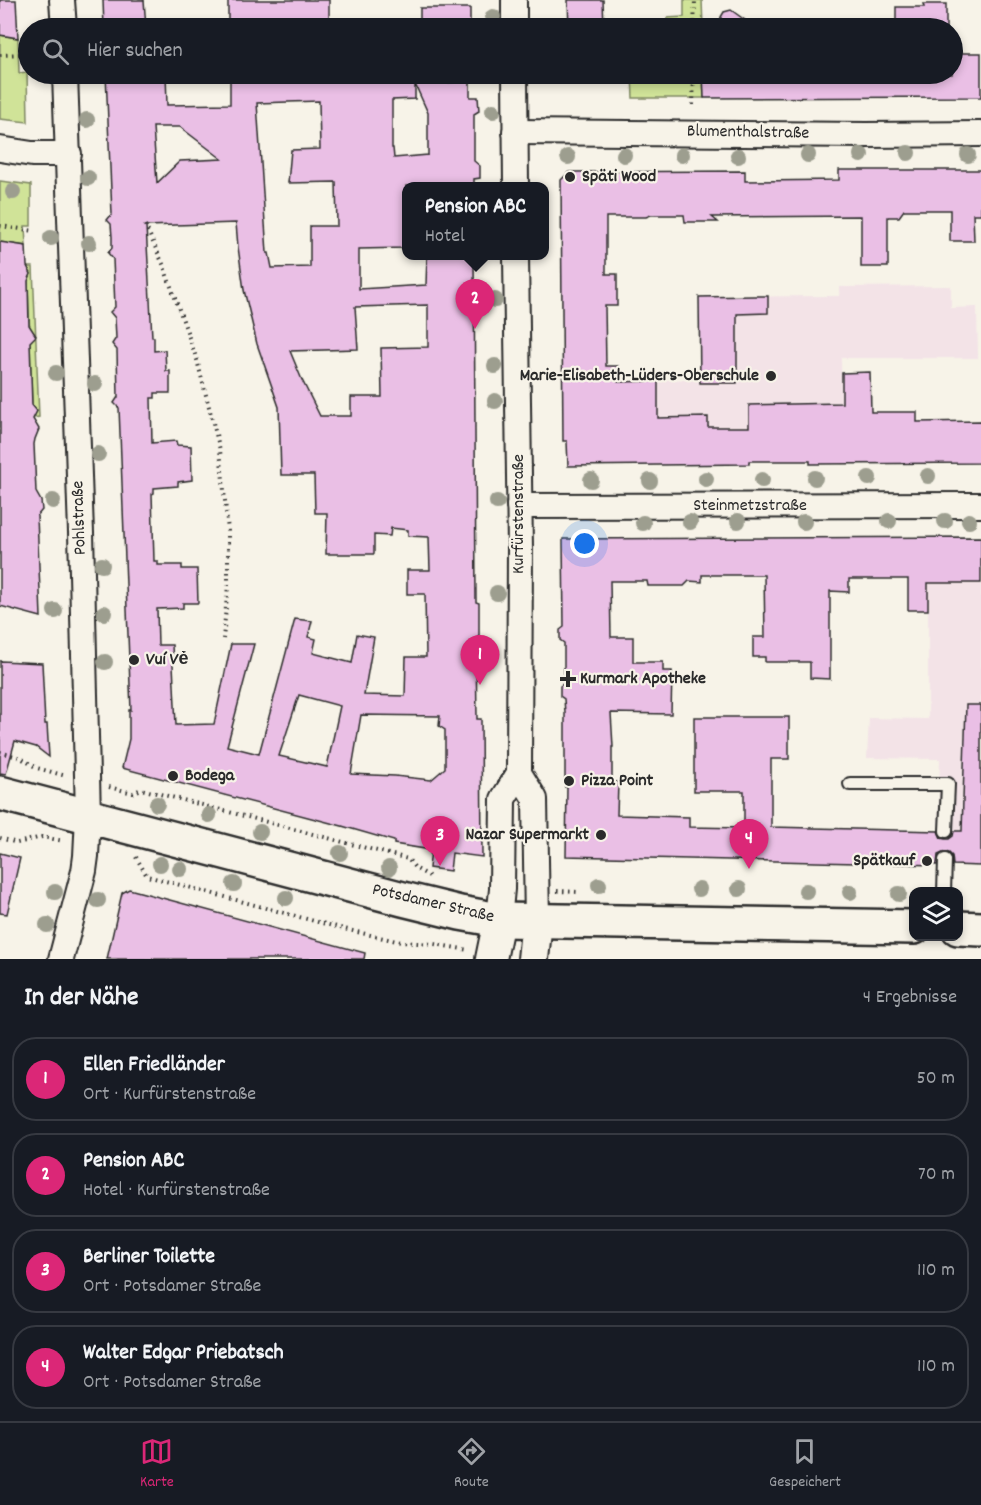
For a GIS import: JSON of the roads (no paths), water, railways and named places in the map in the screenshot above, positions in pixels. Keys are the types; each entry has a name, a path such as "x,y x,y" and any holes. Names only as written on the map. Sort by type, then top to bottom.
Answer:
{"main road":[{"name":"Potsdamer Straße","path":"0,793 477,917 537,921 909,927"},
{"path":"963,928 981,929"}],"street":[{"path":"62,0 63,18"},
{"path":"514,0 514,18"},
{"name":"Pohlstraße","path":"61,959 84,871 88,816 66,84"},
{"path":"515,84 516,182"},
{"name":"Blumenthalstraße","path":"515,132 981,134"},
{"path":"0,149 32,154 69,153"},
{"name":"Kurfürstenstraße","path":"516,260 519,773"},
{"name":"Steinmetzstraße","path":"519,506 981,505"},
{"path":"491,959 499,920 502,889 503,799 519,773 535,799 537,921 533,959"}],"lane":[{"path":"850,784 948,784 946,831"},
{"path":"944,887 945,860"}],"place":[{"name":"Späti Wood","path":"570,177"},
{"name":"Pension ABC","path":"475,329"},
{"name":"Marie-Elisabeth-Lüders-Oberschule","path":"771,376"},
{"name":"Vuí Vẻ","path":"134,660"},
{"name":"Kurmark Apotheke","path":"568,679"},
{"name":"Ellen Friedländer","path":"480,685"},
{"name":"Bodega","path":"173,776"},
{"name":"Pizza Point","path":"569,781"},
{"name":"Nazar Supermarkt","path":"601,835"},
{"name":"Spätkauf","path":"927,861"},
{"name":"Berliner Toilette","path":"440,866"},
{"name":"Walter Edgar Priebatsch","path":"749,869"}]}
